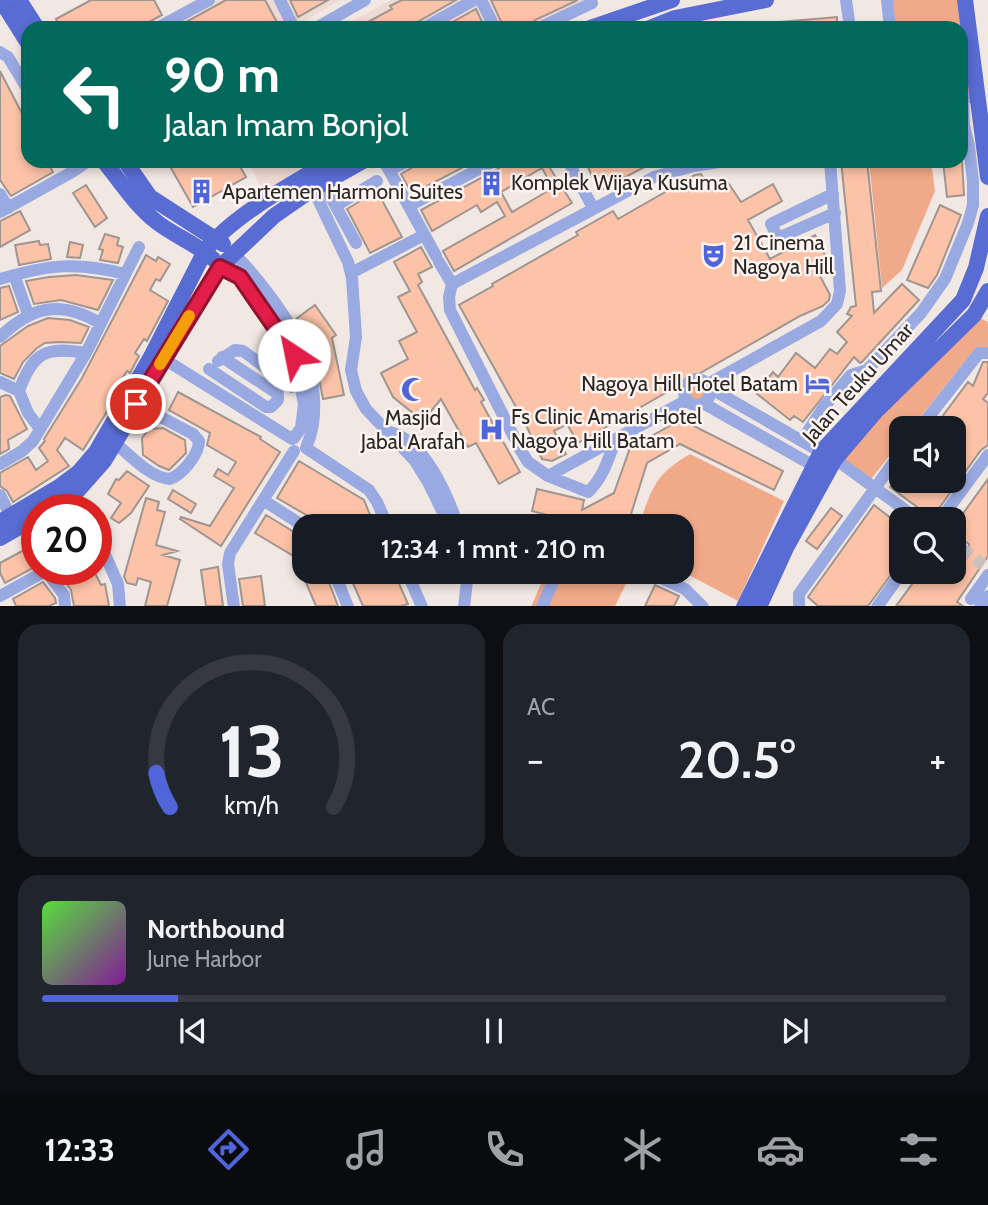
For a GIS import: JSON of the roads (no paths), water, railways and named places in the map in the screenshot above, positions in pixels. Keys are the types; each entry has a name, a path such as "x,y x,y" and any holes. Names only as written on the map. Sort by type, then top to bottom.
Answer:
{"main road":[{"path":"1,0 21,32"},
{"path":"19,0 32,21"},
{"path":"609,21 672,0"},
{"path":"668,21 755,0"},
{"path":"965,0 968,21"},
{"path":"968,24 988,177"},
{"path":"109,168 135,202 158,223 205,251 220,267"},
{"path":"130,168 150,197 215,238 233,253"},
{"path":"5,519 59,487 79,472 96,452 152,355 205,251 215,238 267,200 320,168"},
{"path":"82,494 220,267 274,216 350,168"},
{"path":"982,314 960,304 976,268 988,216"},
{"name":"Jalan Teuku Umar","path":"759,606 823,459 982,314 988,291"},
{"name":"Jalan Teuku Umar","path":"745,606 823,459 879,390 960,304"},
{"path":"0,538 21,526"}],"street":[{"path":"182,21 209,0"},
{"path":"280,0 287,21"},
{"path":"328,21 365,0"},
{"path":"436,21 474,0"},
{"path":"481,0 492,21"},
{"path":"848,0 851,21"},
{"path":"887,0 889,21"},
{"path":"553,21 592,1 594,21"},
{"path":"0,52 8,57 21,78"},
{"path":"968,97 977,94"},
{"path":"791,453 851,375 867,370 937,293 968,223 973,205 974,182 968,139"},
{"path":"0,194 4,210 67,168"},
{"path":"388,168 453,284"},
{"path":"408,206 481,168"},
{"path":"572,168 593,208"},
{"path":"615,441 602,473 588,492 548,476 528,462 450,310 449,298 453,284 653,177 687,168"},
{"path":"707,406 712,387 830,314 837,304 841,291 831,168"},
{"path":"337,205 377,181"},
{"path":"318,186 337,205 356,243"},
{"path":"318,186 351,273 356,337 351,370 356,391 366,409 390,432 424,474 444,514"},
{"path":"833,194 771,224 778,238 835,213"},
{"path":"351,273 424,235"},
{"path":"0,464 22,451 40,429 86,353 139,247"},
{"path":"233,253 254,274 303,350 314,403 312,431 299,444 229,556 233,606"},
{"path":"0,279 37,269 78,264 125,274"},
{"path":"220,267 240,277 294,355 304,409 299,444"},
{"path":"14,275 28,314"},
{"path":"0,337 28,314 52,309 76,312 100,323"},
{"path":"40,429 28,413 19,391 26,371 36,358 47,352 68,350 86,353"},
{"path":"197,380 222,357 235,350 243,351 292,387"},
{"path":"929,416 979,353 988,353"},
{"path":"209,369 266,407 271,407 278,400 278,394 222,357"},
{"path":"164,359 369,489 382,514"},
{"path":"867,370 879,390"},
{"path":"684,402 684,388 690,380 698,378 801,438 823,459 874,487 901,507"},
{"path":"0,382 19,391"},
{"path":"548,476 684,402 707,406 791,453 823,459"},
{"path":"115,443 153,473 170,479 182,472 199,446 199,440 193,434 136,404"},
{"path":"950,507 988,455"},
{"path":"799,606 799,594 889,468"},
{"path":"0,495 5,519"},
{"path":"263,500 292,519"},
{"path":"976,603 986,569"},
{"path":"112,570 118,584 120,606"},
{"path":"339,584 348,606"},
{"path":"412,584 422,606"},
{"path":"464,606 467,584"},
{"path":"542,606 552,584"},
{"path":"674,584 685,589 703,606"},
{"path":"878,606 893,584"},
{"path":"4,599 25,585"},
{"path":"57,585 64,595 65,606"},
{"path":"976,603 988,596"}],"tunnel":[{"path":"966,552 983,565"}],"place":[{"name":"Komplek Wijaya Kusuma","path":"491,183"},
{"name":"Apartemen Harmoni Suites","path":"202,192"},
{"name":"21 Cinema Nagoya Hill","path":"713,255"},
{"name":"Nagoya Hill Hotel Batam","path":"818,384"},
{"name":"Masjid Jabal Arafah","path":"413,389"},
{"name":"Fs Clinic Amaris Hotel Nagoya Hill Batam","path":"491,429"}]}
